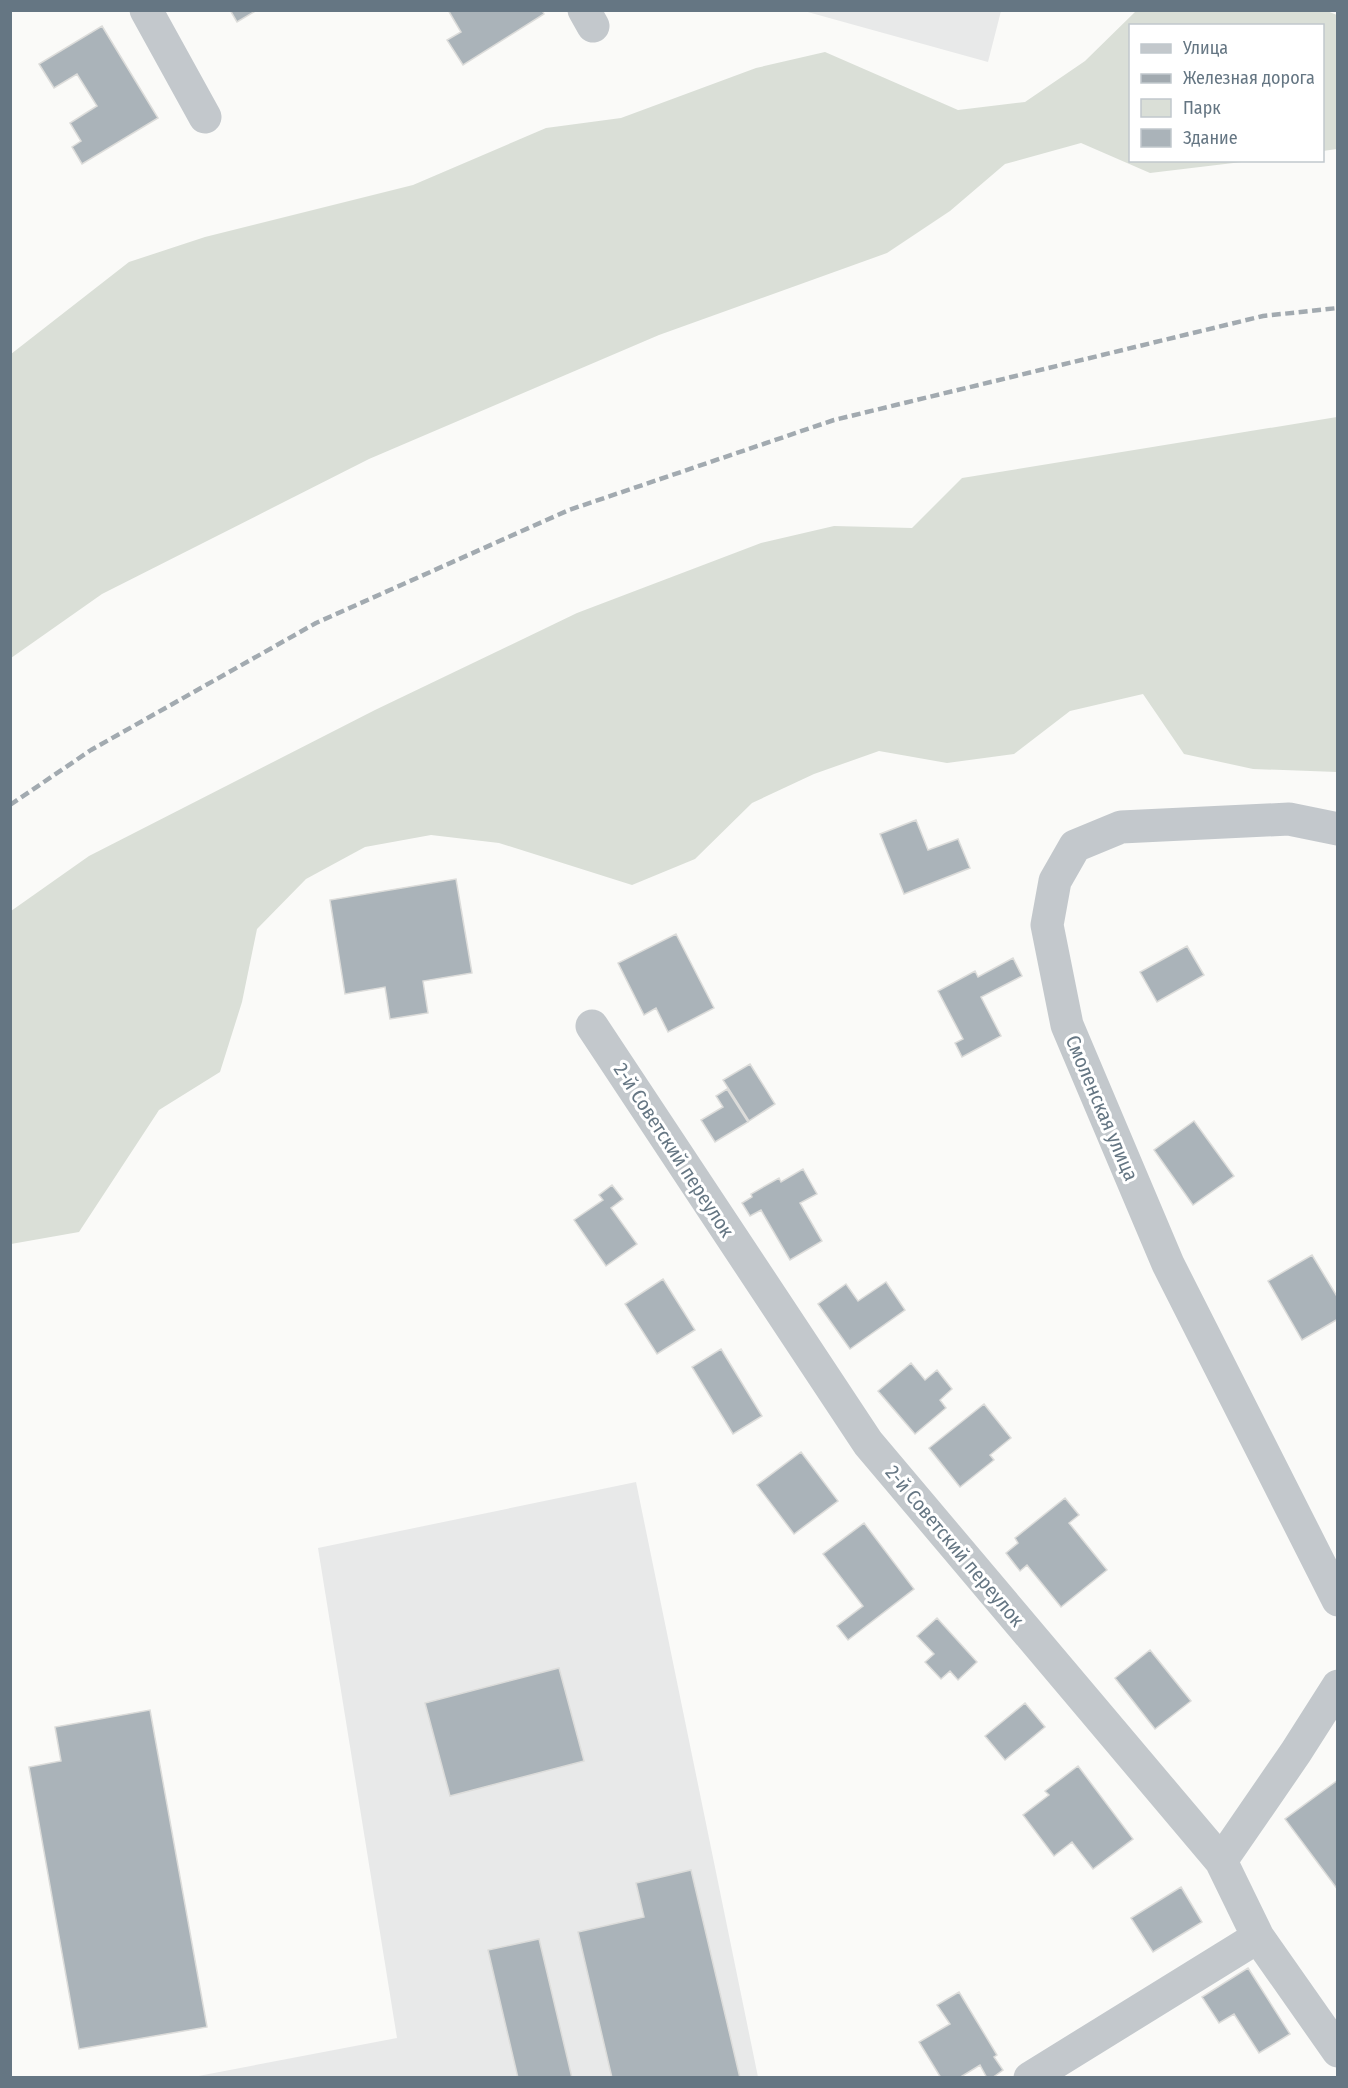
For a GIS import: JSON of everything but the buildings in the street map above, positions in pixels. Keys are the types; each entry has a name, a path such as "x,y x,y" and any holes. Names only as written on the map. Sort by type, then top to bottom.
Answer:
{"street":[{"path":"146,10 205,117"},
{"name":"Смоленская улица","path":"1338,829 1289,819 1121,827 1075,846 1055,881 1047,925 1067,1025 1168,1264 1338,1600"},
{"name":"2-й Советский переулок","path":"592,1026 868,1443 1221,1861 1258,1937 1338,2051"},
{"path":"1221,1861 1338,1686"},
{"path":"1030,2078 1258,1937"}],"shaded area":[{"path":"804,10 1001,11 988,62"},
{"path":"636,1482 758,2077 188,2078 397,2038 318,1548"}],"green space":[{"path":"1136,11 1327,11 1337,15 1337,149 1324,151 1324,24 1129,24 1129,162 1242,162 1150,173 1081,143 1005,164 950,211 887,253 659,335 369,459 102,594 11,658 11,354 129,262 205,237 413,185 546,128 621,118 756,68 825,52 958,110 1025,102 1085,61"},
{"path":"1337,417 1337,772 1253,769 1184,754 1143,694 1070,711 1014,754 947,763 879,751 814,774 752,803 695,859 632,885 499,843 431,835 365,847 306,879 257,929 242,1002 220,1072 159,1110 79,1232 11,1244 11,911 89,856 375,710 577,613 761,543 834,526 912,528 962,478"}],"railway":[{"path":"10,805 91,750 316,623 569,510 834,420 1263,316 1338,308"}]}
